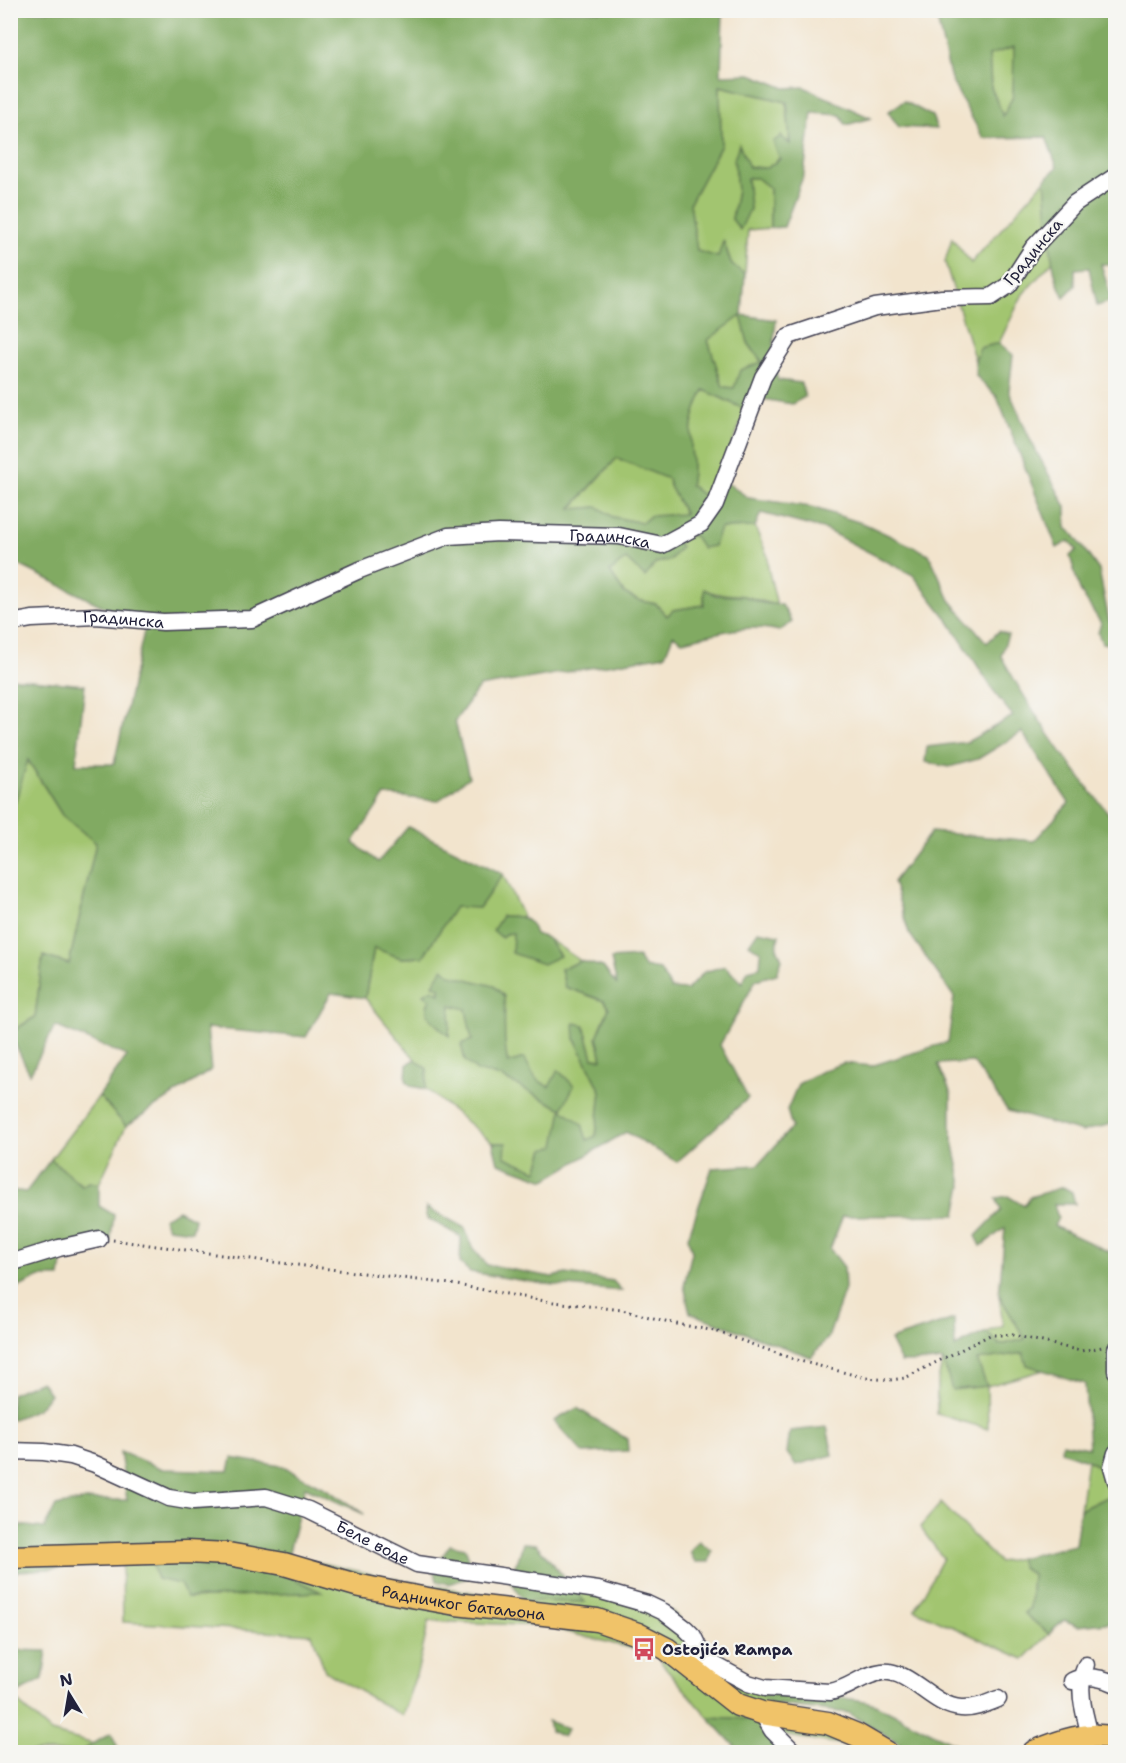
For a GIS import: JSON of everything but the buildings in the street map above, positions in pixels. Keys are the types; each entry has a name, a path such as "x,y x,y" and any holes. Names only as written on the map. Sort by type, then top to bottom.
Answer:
{"main road":[{"name":"Радничког батаљона","path":"10,1557 186,1552 241,1556 284,1564 356,1585 400,1594 480,1607 597,1620 631,1631 701,1666 729,1699 762,1713 828,1723 886,1752"},
{"path":"1034,1752 1067,1740 1090,1735 1116,1738"}],"street":[{"name":"Градинска","path":"10,623 96,616 163,622 252,619 357,571 448,536 499,533 619,536 662,546 701,524 716,504 763,376 789,336 876,307 942,298 991,297 1009,285 1033,248 1076,203 1116,176"},
{"path":"10,1263 99,1239"},
{"path":"1110,1348 1116,1371"},
{"name":"Беле воде","path":"10,1451 44,1452 79,1459 169,1498 193,1502 266,1497 308,1510 417,1564 598,1590 647,1604 664,1612 693,1636 701,1666"},
{"path":"1116,1452 1112,1467 1116,1481"},
{"path":"701,1666 765,1688 830,1692 841,1690 864,1678 883,1672 900,1674 939,1702 961,1708 978,1707 998,1699"},
{"path":"1090,1735 1084,1712 1079,1674 1116,1684"},
{"path":"762,1713 772,1731 794,1752"}],"path":[{"path":"99,1239 377,1274 498,1291 545,1301 622,1310 715,1331 796,1360 866,1378 890,1380 904,1378 990,1335 1013,1335 1081,1351 1110,1348"}],"green space":[{"path":"11,11 723,11 721,75 751,74 785,88 804,87 871,118 846,125 840,115 812,113 804,174 784,227 770,228 770,188 757,178 747,178 750,209 740,230 732,219 737,190 734,159 739,144 749,167 767,168 780,159 773,142 781,136 790,144 787,102 720,86 721,145 690,203 697,251 718,257 723,241 732,265 745,274 742,315 776,320 772,360 778,380 801,383 805,397 792,404 756,398 747,410 704,390 691,428 690,485 709,500 724,481 749,498 811,507 865,524 929,554 950,600 987,643 999,631 1008,635 1001,656 1013,678 1054,742 1115,821 1115,1123 1082,1132 1008,1111 973,1062 938,1064 951,1094 951,1130 962,1185 956,1215 843,1216 830,1249 844,1267 845,1289 828,1338 811,1357 690,1313 684,1285 692,1252 688,1237 712,1168 758,1165 792,1127 787,1110 798,1084 824,1070 844,1063 871,1066 948,1042 954,997 909,933 893,882 931,832 1034,841 1069,803 1022,732 978,759 949,767 925,762 927,747 967,742 1013,716 997,696 948,620 913,575 826,530 761,513 755,527 720,528 714,546 702,548 692,533 677,541 681,547 670,560 656,563 645,577 626,559 610,572 624,593 637,600 656,604 667,616 673,610 704,605 704,589 716,595 744,596 763,603 782,605 792,622 779,631 743,629 682,641 673,635 665,655 479,687 455,721 469,777 438,801 385,795 353,842 378,862 408,827 503,874 479,908 455,907 423,957 401,958 374,948 365,998 331,993 306,1037 207,1028 211,1070 126,1126 99,1096 127,1056 55,1026 30,1074 11,1036 11,1032 35,1017 43,956 69,964 96,843 62,815 28,760 11,816 11,678 85,685 76,764 114,764 145,627 11,561","holes":["741,316 748,343 762,362 740,370 734,388 723,387 708,340","617,458 668,479 685,514 650,516 642,523 613,517 598,507 570,509"]},
{"path":"938,11 1115,11 1115,266 1101,264 1112,301 1097,306 1089,268 1075,269 1075,286 1064,297 1055,272 1050,241 1045,180 1057,167 1046,137 983,138 951,80 937,19","holes":["1014,47 1013,96 1003,116 991,87 989,55"]},
{"path":"1015,47 1013,96 1003,117 991,87 989,55"},
{"path":"720,86 786,102 789,140 777,161 767,168 748,167 734,159 737,190 732,219 750,209 747,178 757,178 770,188 770,228 748,230 745,274 732,265 724,242 718,258 697,251 690,203 721,145"},
{"path":"904,101 932,116 937,129 899,127 888,112"},
{"path":"1045,180 1053,261 1023,294 999,343 980,348 975,361 945,262 952,238 971,263"},
{"path":"742,315 748,343 762,363 734,388 723,387 708,340"},
{"path":"999,343 1013,355 1009,391 1030,439 1066,507 1066,528 1074,535 1099,570 1109,621 1115,624 1115,645 1102,643 1098,633 1101,623 1080,591 1070,556 1077,550 1069,541 1057,548 997,397 976,376 975,361 980,348"},
{"path":"704,390 746,410 709,501 690,485 691,428"},
{"path":"617,458 669,479 670,486 685,515 650,516 642,523 613,517 598,507 570,510"},
{"path":"755,527 768,557 768,568 777,605 738,595 705,590 704,605 673,610 667,616 656,604 637,600 624,593 610,572 625,559 656,563 677,540 720,528"},
{"path":"27,759 62,815 96,843 69,964 43,956 35,1017 11,1032 11,816"},
{"path":"503,874 523,917 502,916 505,934 513,933 560,956 547,938 581,961 561,969 565,987 604,1001 609,1008 597,1037 602,1059 593,1058 584,1025 575,1039 601,1091 596,1137 544,1149 537,1171 504,1157 505,1143 493,1143 426,1089 427,1069 415,1059 365,998 374,948 401,958 423,957 455,906 479,908"},
{"path":"502,916 527,920 535,934 547,938 560,956 543,964 512,953 513,933 505,934 502,938 493,930"},
{"path":"758,931 779,935 777,948 782,959 777,974 756,980 720,1045 748,1098 677,1162 626,1132 545,1180 498,1163 493,1143 506,1143 505,1157 537,1171 544,1149 555,1146 562,1109 582,1124 587,1140 596,1136 601,1091 575,1039 574,1023 584,1025 593,1058 602,1059 597,1037 609,1008 604,1001 565,987 561,969 581,961 603,967 617,985 611,959 638,957 644,967 660,970 671,989 687,990 704,972 725,966 742,983 748,970 760,967 761,952 749,944"},
{"path":"443,968 451,975 494,986 504,996 505,1046 508,1063 524,1058 536,1079 549,1087 558,1070 574,1086 562,1109 501,1077 477,1071 465,1061 461,1044 472,1040 466,1009 451,1005 449,1036 432,1020 427,1010 430,1000 424,994 432,989 440,993 440,987 433,985"},
{"path":"415,1059 427,1069 426,1089 411,1086 406,1080 407,1065"},
{"path":"99,1096 126,1126 99,1184 88,1182 83,1186 51,1159"},
{"path":"51,1159 82,1186 88,1182 99,1184 99,1206 114,1215 110,1244 87,1253 63,1255 60,1277 40,1277 11,1291 11,1190 26,1192"},
{"path":"1063,1187 1072,1192 1075,1204 1054,1204 1058,1218 1054,1226 1112,1253 1115,1250 1115,1476 1087,1460 1061,1451 1062,1443 1089,1448 1085,1384 1027,1365 1023,1353 977,1360 987,1386 952,1390 943,1361 901,1362 890,1340 954,1319 955,1347 986,1332 1000,1345 1025,1339 999,1295 1005,1228 981,1246 976,1236 1001,1210 996,1198 1008,1196 1024,1206 1030,1197"},
{"path":"426,1207 465,1228 472,1247 487,1265 552,1277 566,1274 613,1281 622,1291 544,1284 470,1272 460,1263 461,1237 427,1218"},
{"path":"178,1210 195,1219 192,1231 168,1228 163,1218"},
{"path":"999,1295 1026,1339 1000,1345 986,1332 1003,1326"},
{"path":"1024,1353 1027,1365 1044,1370 987,1386 988,1429 937,1414 937,1383 943,1361 977,1360"},
{"path":"41,1381 50,1394 38,1409 11,1420 11,1394"},
{"path":"577,1408 627,1439 628,1451 583,1453 554,1421"},
{"path":"827,1427 833,1455 796,1465 787,1453 790,1431"},
{"path":"120,1452 163,1469 229,1471 232,1458 281,1466 326,1489 364,1514 305,1487 288,1556 279,1571 321,1592 187,1598 180,1584 157,1579 151,1560 11,1572 19,1525 44,1528 56,1506 86,1500 127,1500"},
{"path":"1087,1460 1115,1476 1115,1493 1080,1510"},
{"path":"1115,1493 1115,1622 1078,1626 1064,1620 1049,1634 1024,1613 1030,1608 1032,1574 1022,1568 1019,1558 1075,1545 1080,1510"},
{"path":"941,1503 999,1562 1019,1558 1022,1568 1032,1574 1030,1608 1024,1613 1049,1634 1024,1659 915,1610 943,1558 920,1527"},
{"path":"699,1541 712,1551 709,1562 695,1562 690,1552"},
{"path":"523,1543 536,1544 585,1602 524,1601 508,1577 518,1560"},
{"path":"450,1545 465,1548 476,1575 449,1584 437,1581 434,1568"},
{"path":"288,1556 400,1580 524,1601 584,1602 565,1579 673,1612 709,1656 749,1688 809,1728 860,1747 769,1733 750,1719 708,1717 654,1654 543,1626 429,1621 418,1669 402,1716 325,1671 312,1634 123,1622 122,1564 151,1560 180,1584 188,1598 319,1592 279,1572"},
{"path":"11,1650 47,1651 43,1679 11,1697"},
{"path":"749,1688 860,1700 875,1704 971,1752 914,1752 849,1713 772,1704"},
{"path":"11,1696 51,1732 94,1744 80,1752 11,1752"},
{"path":"708,1717 750,1719 769,1733 788,1752 740,1752"},
{"path":"548,1721 568,1729 563,1737 550,1731"},
{"path":"111,1733 120,1752 80,1752"},
{"path":"1092,1745 1115,1747 1115,1749 1102,1752 1064,1752"}],"place":[{"name":"Ostojića Rampa","path":"644,1649"}]}
